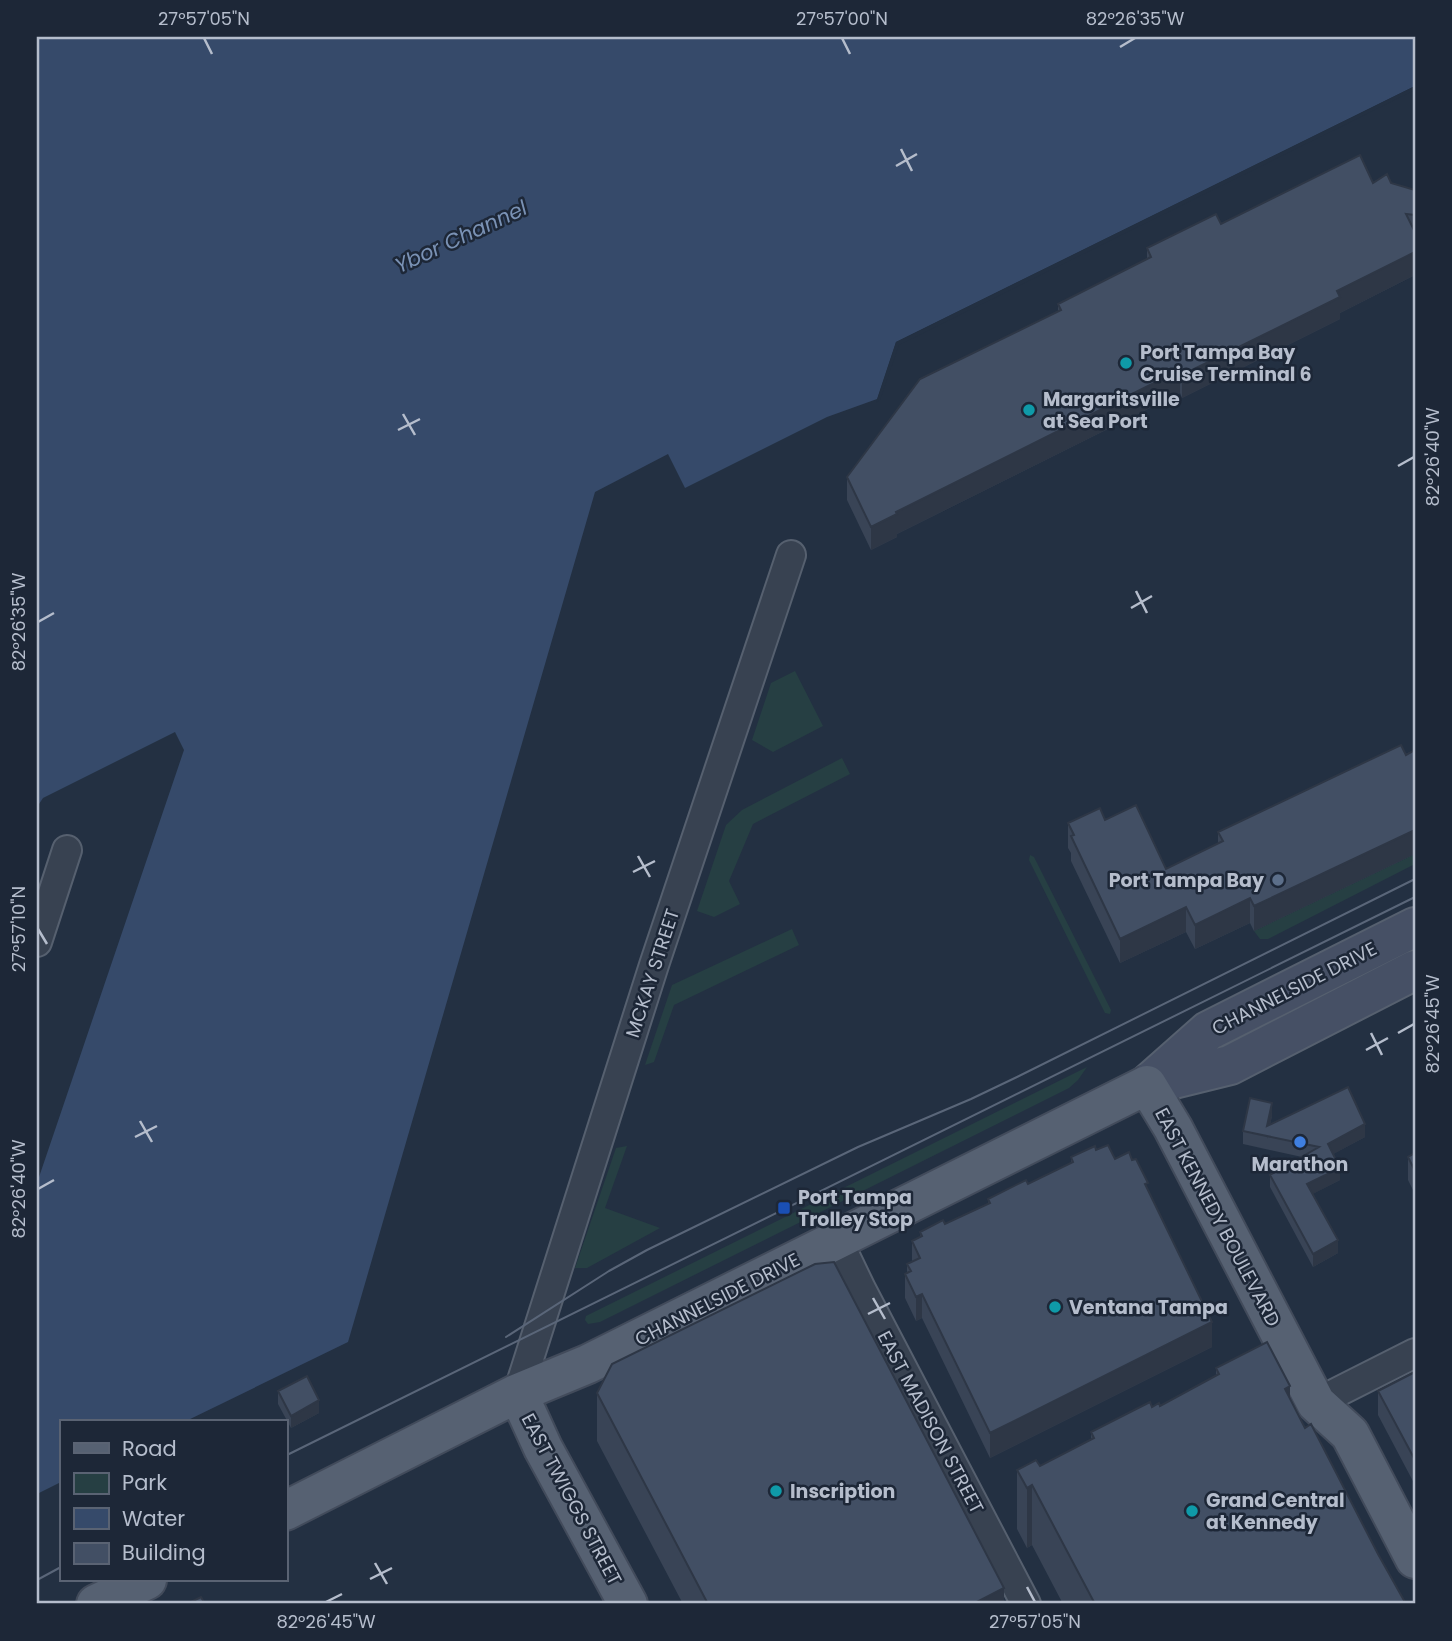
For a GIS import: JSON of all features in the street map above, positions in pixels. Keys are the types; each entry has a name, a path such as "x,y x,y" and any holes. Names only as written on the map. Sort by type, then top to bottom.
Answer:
{"main road":[{"name":"CHANNELSIDE DRIVE","path":"1147,1085 1208,1031 1415,927"},
{"name":"CHANNELSIDE DRIVE","path":"287,1510 517,1393 588,1364 1147,1085 1230,1065 1415,970"},
{"name":"EAST KENNEDY BOULEVARD","path":"1147,1085 1173,1128 1316,1403"},
{"name":"EAST TWIGGS STREET","path":"517,1393 543,1448 628,1604"},
{"path":"1316,1403 1319,1448"},
{"path":"1316,1403 1350,1434 1415,1559"},
{"path":"96,1604 143,1582"}],"street":[{"name":"MCKAY STREET","path":"517,1393 654,965 791,555"},
{"path":"37,942 67,850"},
{"name":"EAST MADISON STREET","path":"837,1239 1026,1604"},
{"path":"1316,1403 1415,1353"}],"green space":[{"path":"795,671 823,726 773,752 752,740 771,683"},
{"path":"842,758 850,774 753,824 729,881 740,904 714,917 697,911 726,825 742,810"},
{"path":"1415,854 1415,864 1268,939 1260,939 1254,931"},
{"path":"1030,855 1034,857 1111,1010 1110,1014 1105,1013 1029,860"},
{"path":"792,929 799,945 674,1005 654,1062 645,1065 672,985"},
{"path":"1087,1067 1069,1088 600,1322 588,1324 585,1320 586,1316"},
{"path":"627,1146 605,1208 660,1228 587,1268 575,1268 616,1148"}],"water":[{"name":"Ybor Channel","path":"37,37 1415,37 1415,86 896,342 877,399 827,417 685,488 668,454 595,492 348,1342 188,1420 60,1420 60,1482 37,1494 37,1183 184,750 175,732 43,798 37,807"}],"pier":[{"path":"1415,86 1415,90 899,345 880,400 876,403 896,342"}],"building":[{"name":"Port Tampa Bay Cruise Terminal 6","path":"1360,155 1373,183 1387,174 1391,183 1415,190 1415,215 1406,214 1415,232 1415,252 1337,291 1340,297 1182,375 1180,370 871,527 847,477 920,379 1061,310 1058,304 1151,257 1147,248 1216,214 1221,224"},
{"name":"Port Tampa Bay","path":"1401,745 1406,755 1415,750 1415,830 1254,906 1250,898 1195,925 1186,907 1120,939 1071,836 1074,835 1068,823 1100,808 1105,820 1136,805 1166,869 1223,841 1218,832"},
{"path":"1348,1087 1365,1124 1328,1144 1340,1168 1307,1184 1338,1240 1313,1254 1270,1175 1319,1147 1243,1131 1250,1098 1272,1103 1267,1126"},
{"name":"Ventana Tampa","path":"1108,1145 1115,1159 1129,1152 1132,1160 1136,1159 1148,1183 1145,1184 1212,1322 990,1433 922,1294 916,1297 905,1274 911,1271 907,1264 920,1258 912,1241 922,1236 920,1232 943,1220 945,1224 990,1203 988,1199 1026,1180 1028,1184 1073,1162 1071,1157 1095,1146 1096,1150"},
{"path":"1415,1153 1415,1171 1408,1157"},
{"name":"Inscription","path":"834,1262 1004,1588 973,1604 708,1604 597,1393 612,1364 815,1264"},
{"name":"Grand Central at Kennedy","path":"1267,1342 1290,1386 1285,1389 1305,1428 1311,1424 1406,1604 1095,1604 1032,1485 1027,1488 1017,1470 1036,1460 1040,1466 1094,1438 1091,1432 1150,1402 1152,1407 1159,1403 1160,1406 1219,1374 1216,1368"},
{"path":"1415,1372 1415,1460 1378,1391"},
{"path":"307,1376 319,1400 291,1416 278,1391"},
{"path":"201,1597 205,1604 187,1604"}],"tram line":[{"path":"506,1337 647,1250 858,1147 1017,1077 1415,879"},
{"path":"287,1455 1415,897"},
{"path":"37,1580 60,1568"}],"place":[{"name":"Port Tampa Bay Cruise Terminal 6","path":"1126,363"},
{"name":"Margaritsville at Sea Port","path":"1029,410"},
{"name":"Port Tampa Bay","path":"1278,880"},
{"name":"Marathon","path":"1300,1142"},
{"name":"Port Tampa Trolley Stop","path":"784,1208"},
{"name":"Ventana Tampa","path":"1055,1307"},
{"name":"Inscription","path":"776,1491"},
{"name":"Grand Central at Kennedy","path":"1192,1511"}]}
